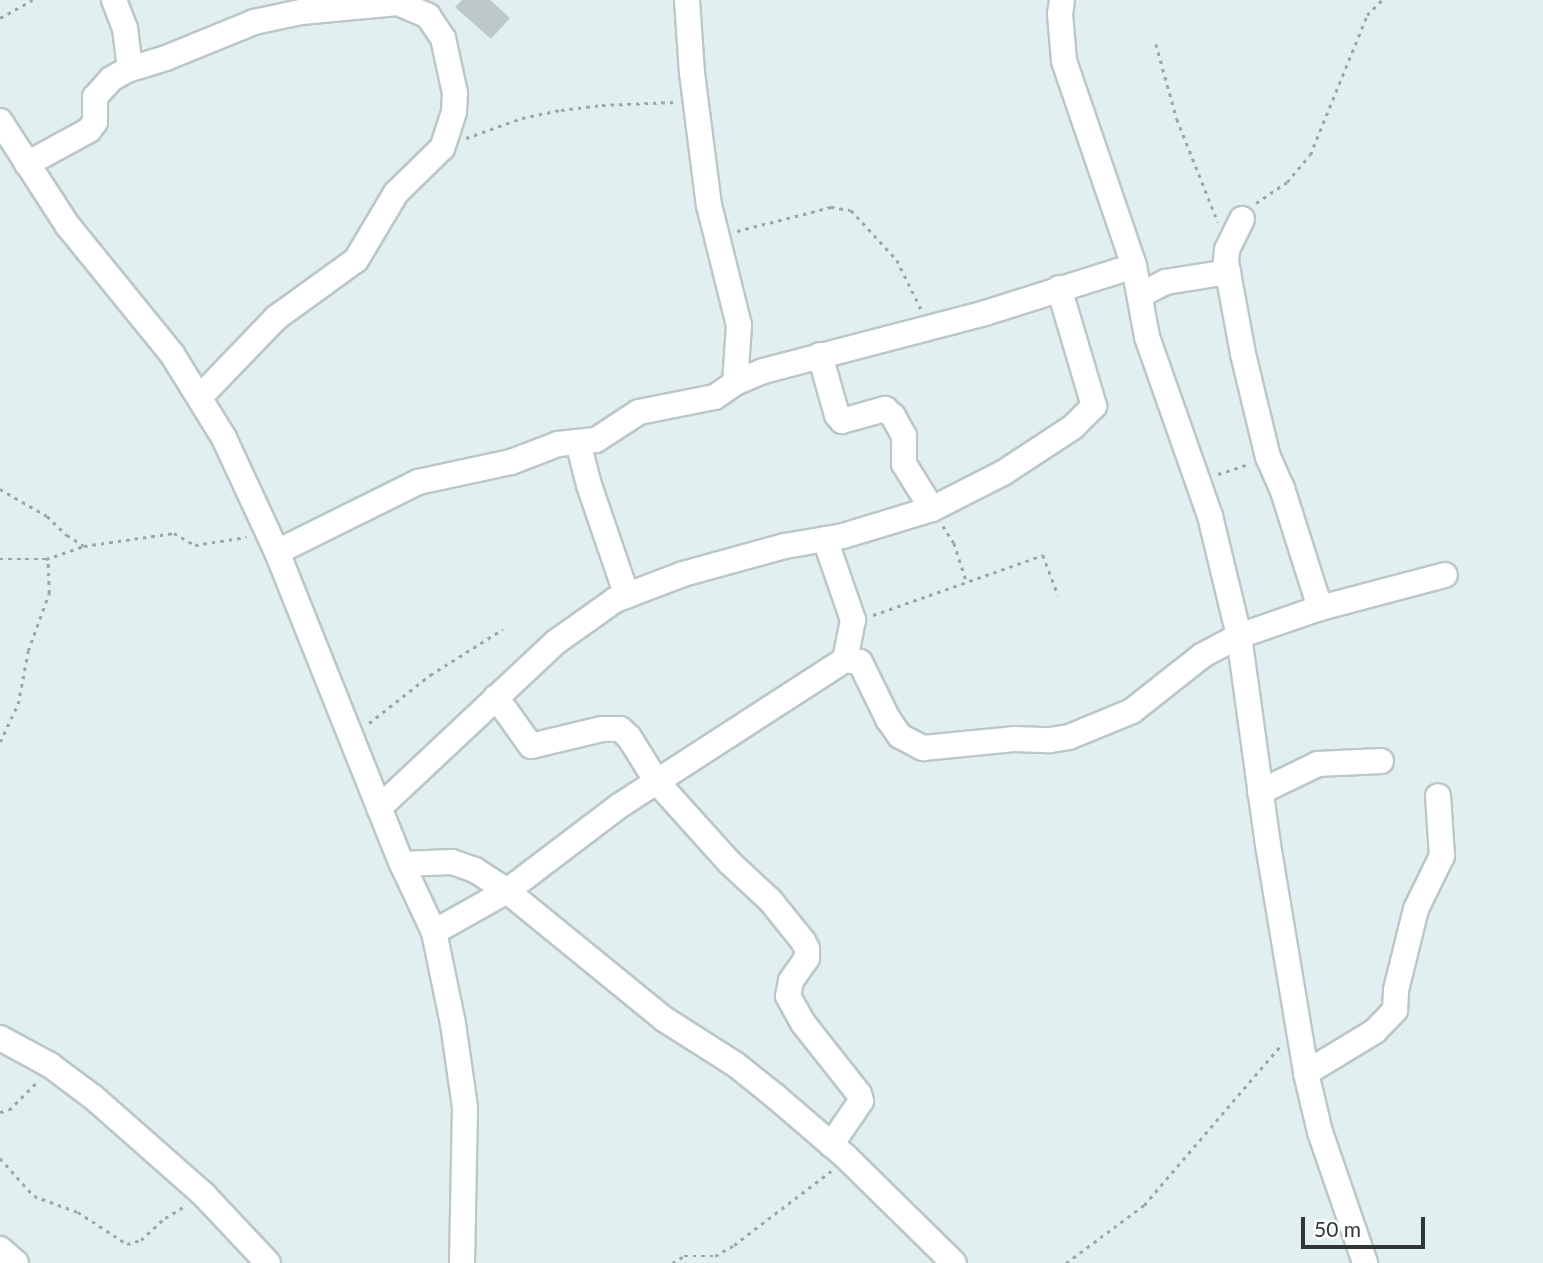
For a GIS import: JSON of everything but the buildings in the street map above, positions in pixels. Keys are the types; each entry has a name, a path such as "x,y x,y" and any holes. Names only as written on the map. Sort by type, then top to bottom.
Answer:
{"street":[{"path":"114,0 125,28 130,69"},
{"path":"687,0 709,205 739,325 735,383"},
{"path":"1062,0 1061,42 1065,61 1134,266 1147,337 1199,480 1239,636 1260,792 1306,1073 1320,1132 1364,1263"},
{"path":"27,164 89,130 94,122 94,106 100,89 130,69 166,58 254,22 301,12 398,3 428,16 443,38 455,93 454,112 442,148 396,193 356,260 276,318 201,396"},
{"path":"0,121 68,226 172,354 201,396 273,543 402,864 434,932 455,1035 466,1107 462,1263"},
{"path":"1242,219 1228,261 1243,354 1268,457 1282,488 1320,608"},
{"path":"1139,295 1228,261"},
{"path":"273,543 418,482 510,462 558,444 608,435 639,412 699,402 727,391 735,383 763,371 942,325 1134,266"},
{"path":"379,808 496,697 577,625 627,596 683,574 785,546 890,524 932,509 1003,473 1091,412 1092,399 1059,288"},
{"path":"820,355 839,419 846,422 885,409 893,416 904,436 904,464 932,509"},
{"path":"578,442 589,485 627,596"},
{"path":"825,539 853,620 845,660"},
{"path":"434,932 507,891 619,806 845,660 860,663 888,719 900,736 923,748 1014,739 1050,740 1069,737 1132,711 1203,655 1239,636 1320,608 1445,575"},
{"path":"496,697 531,746 603,729 620,729 629,737 657,782 730,863 770,900 807,949 807,958 791,981 788,996 803,1023 859,1094 861,1101 839,1151"},
{"path":"1260,792 1318,764 1381,761"},
{"path":"1306,1073 1375,1031 1395,1010 1396,990 1416,909 1442,856 1438,796"},
{"path":"402,864 452,862 475,870 507,891 625,990 664,1019 735,1064 839,1151 954,1263"},
{"path":"0,1038 50,1065 93,1097 204,1195 268,1263"},
{"path":"0,1250 16,1263"}],"path":[{"path":"0,18 32,0"},
{"path":"1242,219 1265,195 1300,170 1318,136 1367,15 1382,0"},
{"path":"1156,44 1177,119 1228,261"},
{"path":"442,148 522,118 561,110 602,105 696,102"},
{"path":"716,236 831,207 851,209 897,260 918,307 942,325"},
{"path":"1199,480 1268,457"},
{"path":"0,489 47,516 67,536 84,546"},
{"path":"932,509 954,543 965,581"},
{"path":"0,559 48,559 84,546 174,533 195,545 273,543"},
{"path":"853,620 1043,555 1058,595"},
{"path":"0,741 18,705 28,651 49,593 48,559"},
{"path":"351,738 429,675 503,629"},
{"path":"1066,1263 1144,1205 1298,1027"},
{"path":"0,1112 17,1103 50,1065"},
{"path":"671,1263 684,1256 715,1256 734,1245 814,1186 839,1151"},
{"path":"0,1158 34,1196 78,1212 127,1244 141,1240 165,1218 204,1195"}]}
